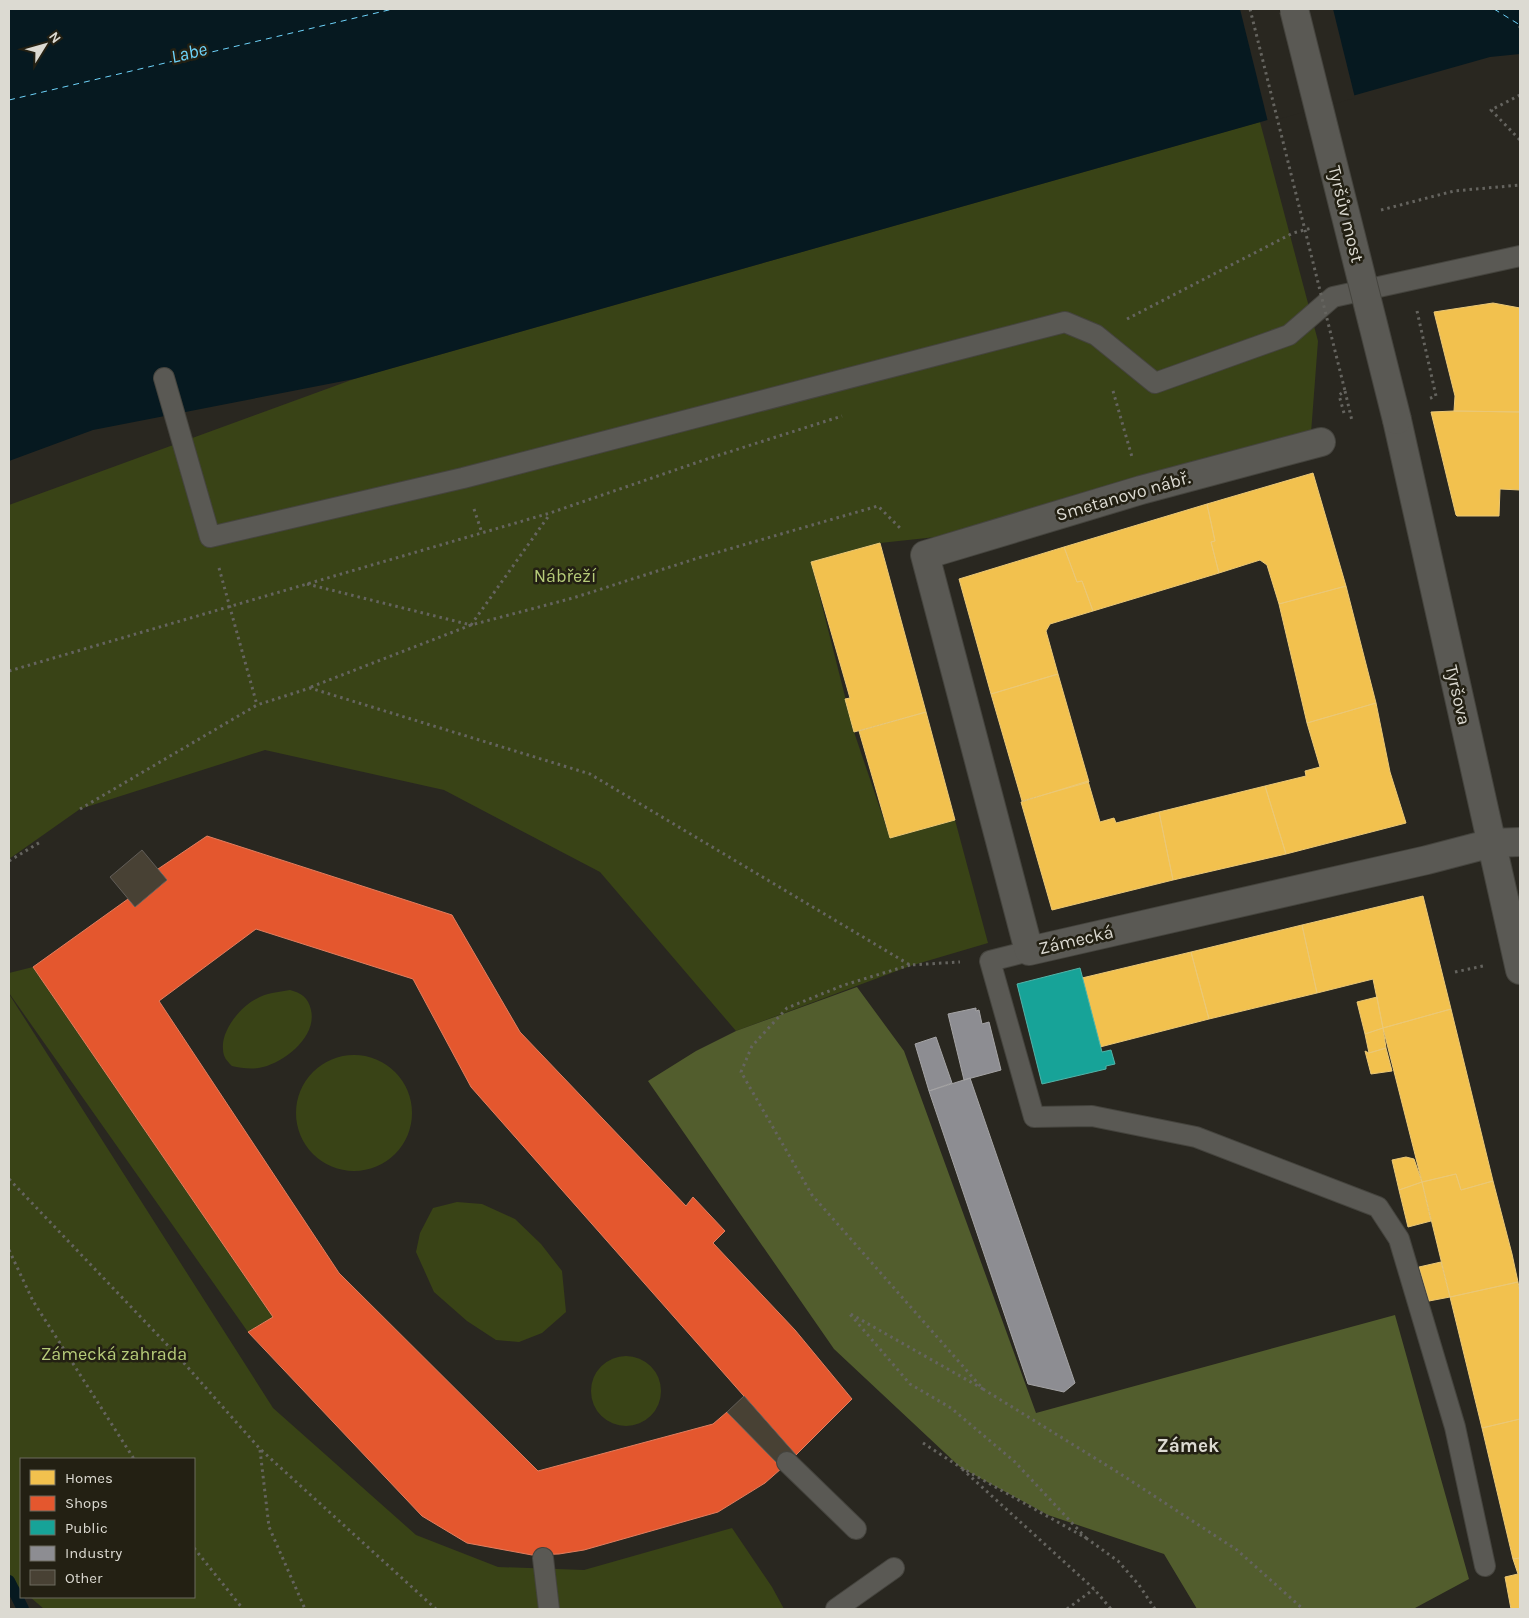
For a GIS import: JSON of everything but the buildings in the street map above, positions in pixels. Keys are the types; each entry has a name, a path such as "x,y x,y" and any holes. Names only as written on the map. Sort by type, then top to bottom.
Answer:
{"street":[{"name":"Tyršův most","path":"1294,9 1397,420"},
{"name":"Tyršova","path":"1397,420 1520,970"},
{"name":"Smetanovo nábř.","path":"925,554 1141,490 1321,442"},
{"name":"Zámecká","path":"925,554 1029,951 1418,862 1492,843 1520,842"}],"lane":[{"path":"164,378 210,537 472,475 1064,322 1096,335 1155,383 1289,335 1334,297 1520,256"},
{"path":"1029,951 990,960 1034,1117 1092,1116 1196,1137 1378,1207 1399,1239 1402,1248 1455,1427 1485,1566"},
{"path":"788,1462 856,1530"},
{"path":"543,1558 549,1609"},
{"path":"836,1609 894,1568"}],"path":[{"path":"1250,9 1353,428"},
{"path":"1520,95 1490,110 1520,140"},
{"path":"1408,203 1454,191 1520,185"},
{"path":"1096,335 1293,233"},
{"path":"1410,281 1436,396 1420,401"},
{"path":"9,671 550,513 710,458 842,416"},
{"path":"80,809 257,705 310,688 471,625 573,598 698,558 878,506 925,554"},
{"path":"471,625 550,513"},
{"path":"210,537 257,705"},
{"path":"305,584 471,625"},
{"path":"310,688 590,774 910,966"},
{"path":"9,861 42,841"},
{"path":"983,1389 812,1195 741,1072 752,1046 787,1008 844,986 910,966 990,960"},
{"path":"1455,972 1490,965"},
{"path":"9,1178 175,1353 260,1449 436,1609"},
{"path":"9,1250 33,1300 133,1458"},
{"path":"1086,1538 1015,1462 951,1408 910,1384 849,1313 983,1389 1119,1473 1237,1550 1303,1609"},
{"path":"923,1443 960,1467 1086,1538 1118,1560 1139,1585 1155,1609"},
{"path":"260,1449 270,1527 305,1609"},
{"path":"960,1467 1094,1589 1110,1609"},
{"path":"195,1549 243,1609"},
{"path":"1067,1609 1094,1589"}],"green space":[{"name":"Nábřeží","path":"1260,122 1318,341 1311,433 964,534 880,543 811,562 854,732 890,838 955,820 988,943 910,966 736,1031 600,872 444,790 265,750 80,809 9,859 9,505 354,379"},
{"path":"33,967 273,1317 248,1332 9,993 9,973"},
{"path":"857,987 904,1051 1036,1413 1395,1315 1469,1579 1415,1609 1197,1609 1164,1554 1048,1515 960,1467 834,1349 648,1081 696,1051 736,1031"},
{"path":"290,990 304,996 310,1006 312,1020 305,1038 290,1053 272,1064 255,1068 232,1066 227,1061 223,1052 223,1042 228,1027 233,1020 256,999 268,994"},
{"name":"Zámecká zahrada","path":"9,994 273,1408 416,1535 498,1567 584,1570 732,1528 772,1587 784,1609 44,1609 31,1598 195,1598 195,1458 20,1458 20,1588 9,1578"},
{"path":"354,1055 376,1060 395,1072 407,1091 412,1113 407,1135 395,1154 376,1166 354,1171 332,1166 313,1154 301,1135 296,1113 301,1091 313,1072 332,1060"},
{"path":"457,1202 482,1204 515,1219 541,1244 562,1271 566,1312 542,1333 519,1342 496,1340 467,1321 434,1292 416,1252 420,1233 433,1208"},
{"path":"626,1356 639,1359 651,1366 658,1378 661,1391 658,1404 651,1416 639,1423 626,1426 613,1423 601,1416 594,1404 591,1391 594,1378 601,1366 613,1359"}],"water":[{"name":"Labe","path":"9,9 1520,9 1520,54 1490,57 354,379 93,430 9,461"}],"pier":[{"path":"1240,9 1333,9 1355,98 1268,122"}],"waterway":[{"path":"9,1581 23,1609"}],"ferry route":[{"path":"9,100 393,9"},
{"path":"1494,9 1520,25"}],"district":[{"name":"Zámek","path":"1188,1446"}]}
